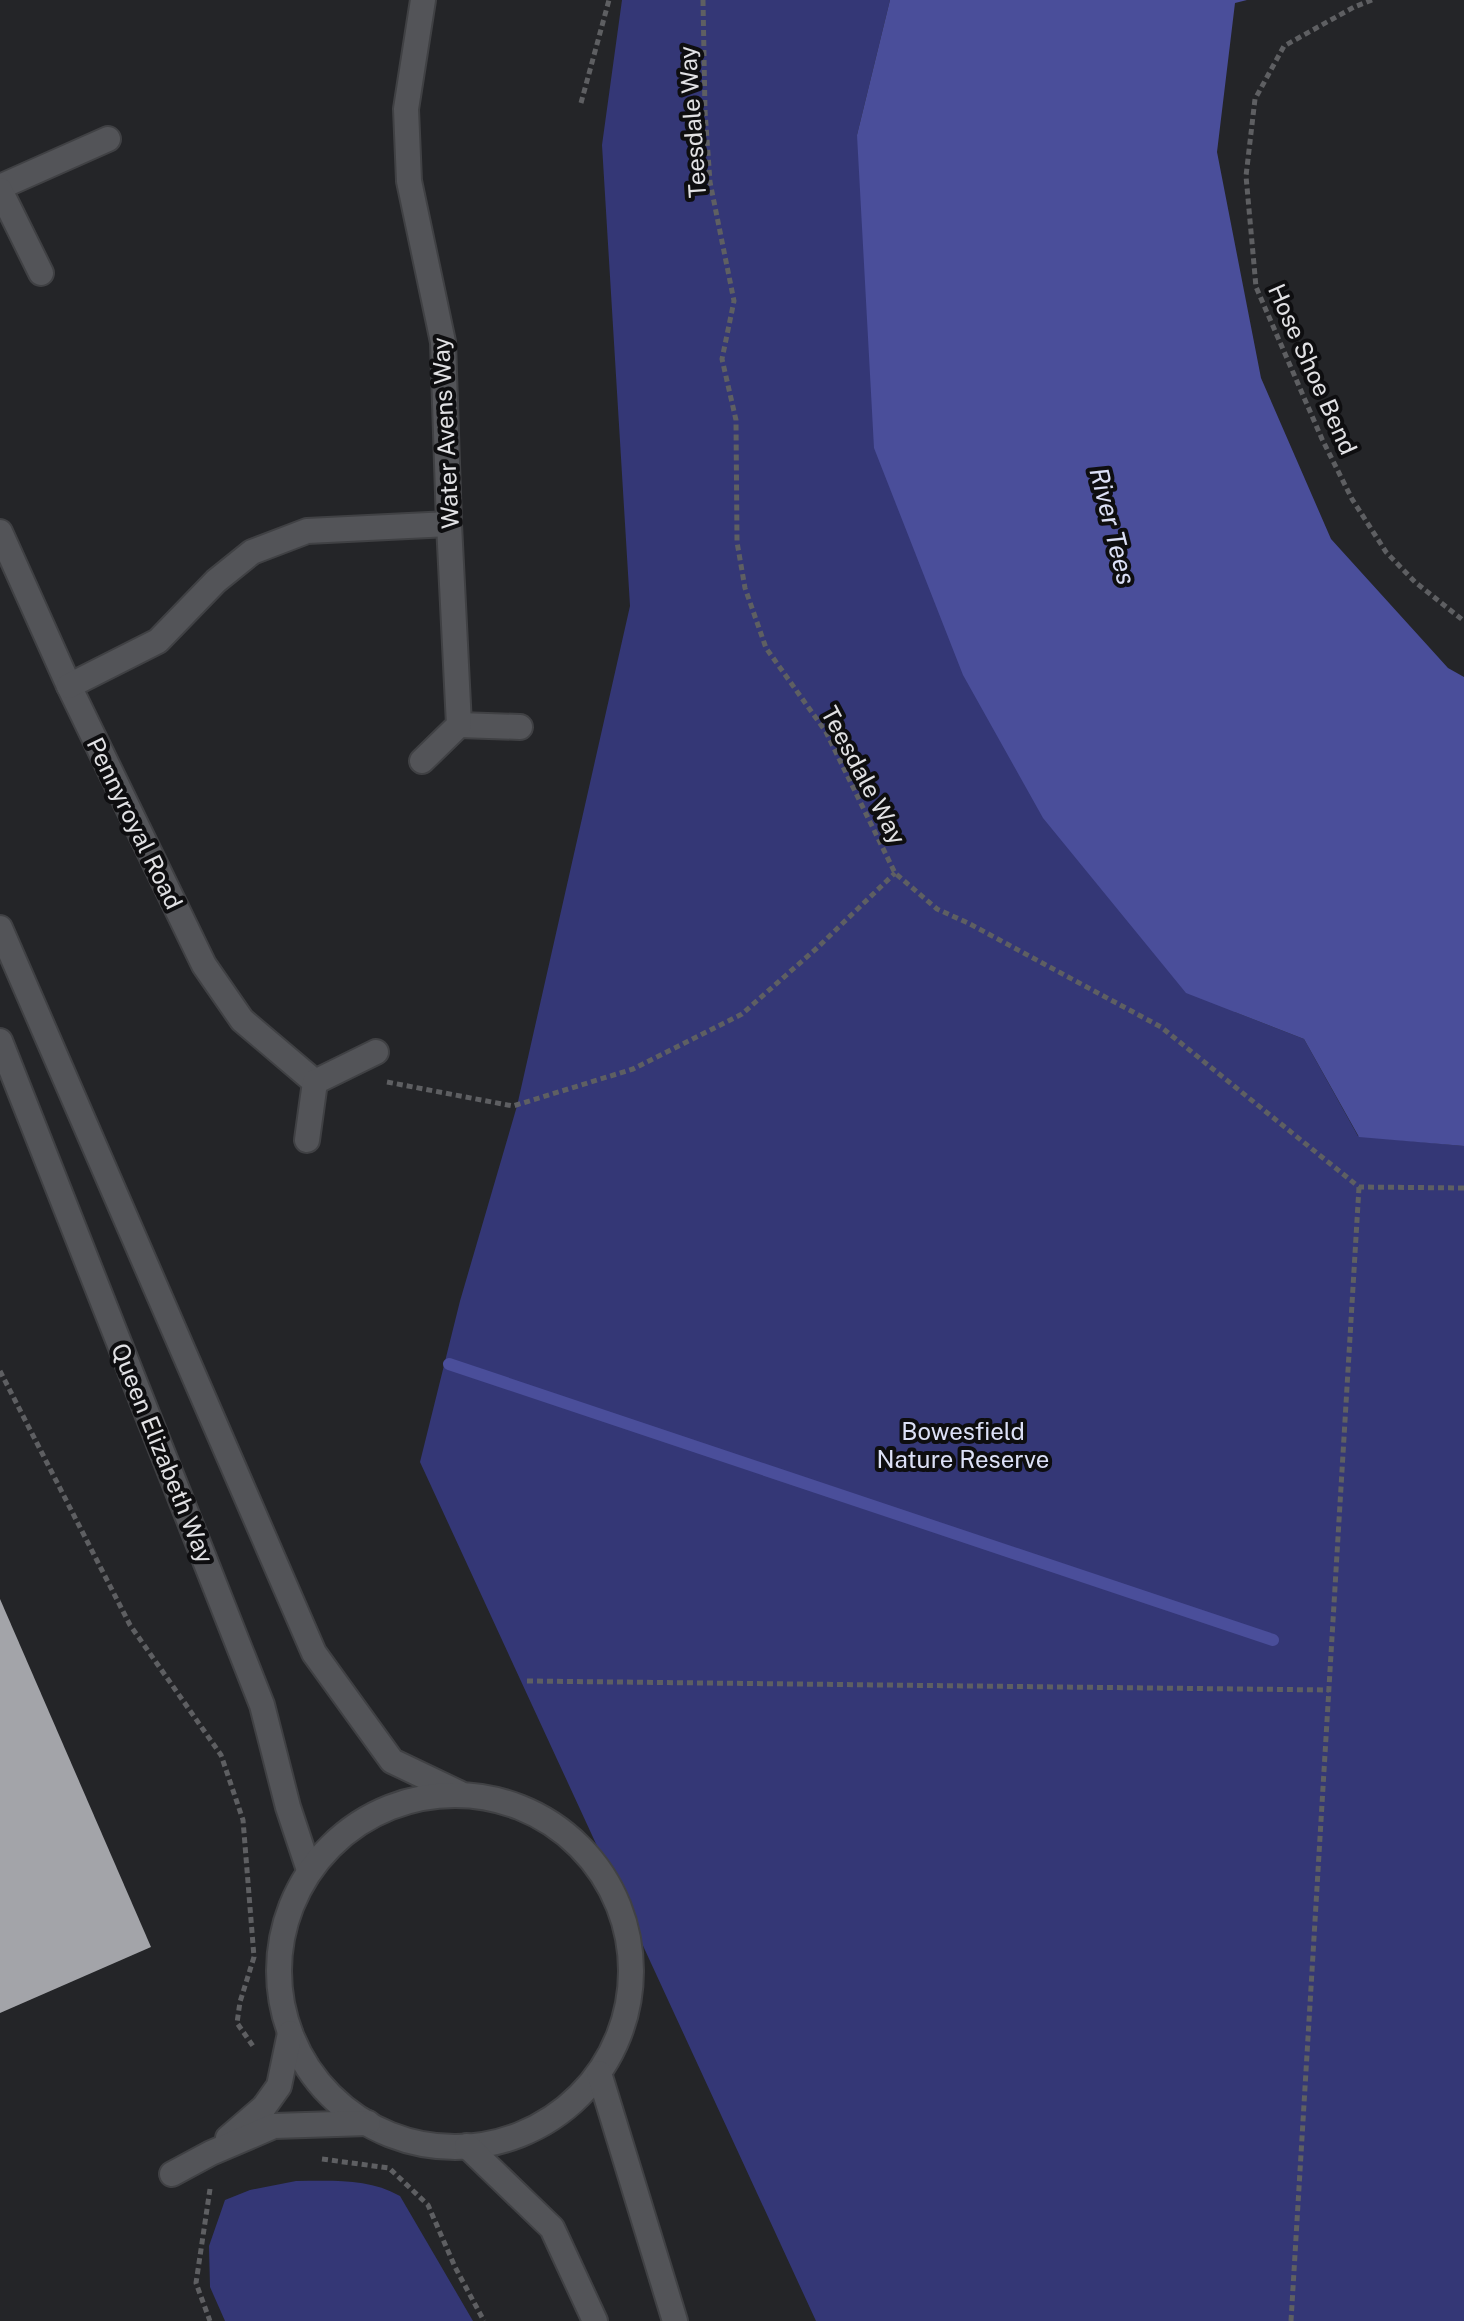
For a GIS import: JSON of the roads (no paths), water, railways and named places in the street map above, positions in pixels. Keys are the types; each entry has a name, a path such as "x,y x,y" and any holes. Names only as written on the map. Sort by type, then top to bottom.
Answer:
{"street":[{"name":"Water Avens Way","path":"423,0 406,109 409,181 443,342 459,725"},
{"path":"41,273 6,219 0,188 108,139"},
{"path":"69,686 158,641 216,581 252,552 307,531 449,524"},
{"name":"Pennyroyal Road","path":"0,532 69,686 204,965 242,1020 325,1077"},
{"path":"422,761 459,725 520,727"},
{"path":"0,928 314,1653 392,1761 462,1794"},
{"name":"Queen Elizabeth Way","path":"0,1041 262,1705 288,1807 309,1870"},
{"path":"307,1140 325,1077 376,1052"},
{"path":"462,1794 497,1799 530,1811 561,1829 586,1852 606,1879 621,1910 629,1943 631,1977 627,2011 599,2073 576,2098 549,2119 519,2135 485,2144 452,2147 418,2143 385,2133 355,2116 329,2095 307,2069 290,2033 282,2006 278,1971 281,1935 292,1902 309,1870 332,1843 360,1822 392,1806 426,1797 462,1794"},
{"path":"211,2153 264,2107 279,2086 290,2033"},
{"path":"599,2073 675,2321"},
{"path":"172,2174 274,2126 368,2123"},
{"path":"467,2146 552,2228 595,2321"}],"water":[{"name":"River Tees","path":"890,0 1247,0 1235,3 1217,152 1261,378 1331,539 1448,668 1464,677 1464,1146 1359,1137 1304,1039 1186,993 1043,818 963,675 874,448 857,135"}],"waterway":[{"path":"449,1364 1273,1640"}],"park label":[{"name":"Bowesfield Nature Reserve","path":"963,1445"}]}
